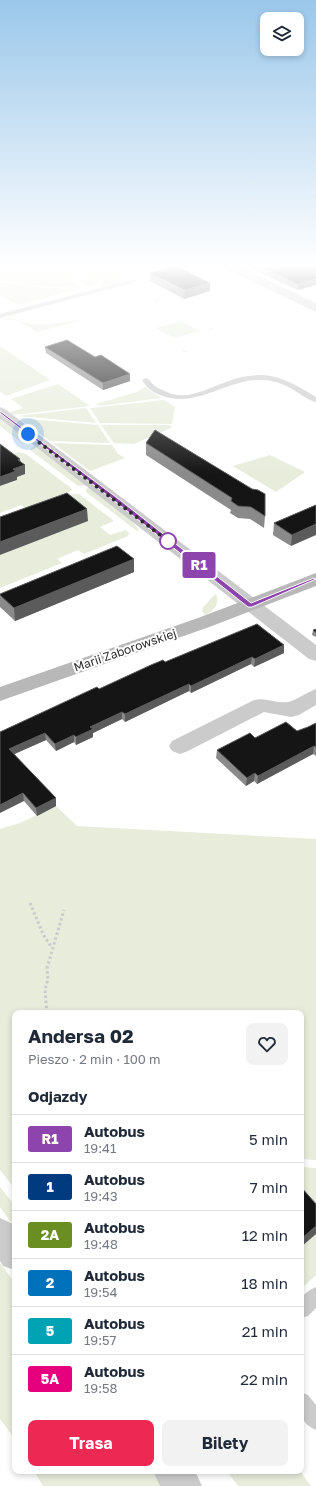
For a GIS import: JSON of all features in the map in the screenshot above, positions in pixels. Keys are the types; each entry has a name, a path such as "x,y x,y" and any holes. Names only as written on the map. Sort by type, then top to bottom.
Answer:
{"street":[{"path":"0,412 114,498 316,655"},
{"name":"Marii Zaborowskiej","path":"0,694 250,605 316,579"},
{"path":"180,746 261,705 291,710 316,696"},
{"path":"0,1234 12,1250"},
{"path":"174,1474 183,1486"}],"lane":[{"path":"146,380 151,386 162,394 183,398 194,396 240,380 271,378 282,380 316,400"},
{"path":"304,1306 316,1296"},
{"path":"304,1406 316,1420"}],"path":[{"path":"30,903 46,943 52,948"},
{"path":"47,1010 45,990 48,979 47,968 64,910"}],"green space":[{"path":"169,335 184,335 174,338"},
{"path":"0,346 50,380 6,396 0,391"},
{"path":"58,384 90,406 13,415 10,412 23,408 11,399"},
{"path":"145,387 161,398 98,406 96,404 137,392"},
{"path":"164,400 175,407 172,424 100,423 90,408"},
{"path":"86,408 96,423 17,416"},
{"path":"18,418 98,425 110,443 50,441"},
{"path":"0,420 32,443 23,444 0,426"},
{"path":"101,425 171,425 171,428 134,444 114,443"},
{"path":"53,443 112,445 118,454 125,458 90,471"},
{"path":"35,446 87,485 78,486 30,450"},
{"path":"19,452 26,454 72,489 71,491 25,508 21,505 0,513 0,486 17,481 0,459"},
{"path":"270,455 305,472 276,492 233,466"},
{"path":"90,487 127,515 139,530 137,531 86,492 86,489"},
{"path":"74,494 79,494 114,521 100,527 110,535 126,530 129,533 128,536 84,554 78,550 57,559 62,563 0,588 0,555 72,527 50,503"},
{"path":"216,594 217,604 205,615 202,611 203,607"},
{"path":"56,806 77,826 316,839 316,1160 304,1159 304,1010 12,1010 12,1185 0,1170 0,829 20,823"},
{"path":"304,1167 316,1168 316,1215 304,1201"},
{"path":"0,1187 12,1202 12,1224 0,1207"},
{"path":"316,1234 316,1275 304,1286 304,1237"},
{"path":"0,1263 12,1279 12,1435 0,1419"},
{"path":"36,1474 155,1474 164,1486 43,1486"},
{"path":"229,1474 302,1474 311,1486 238,1486"}],"building":[{"path":"67,340 95,357 101,355 130,374 103,383 45,347"},
{"path":"155,430 252,489 258,490 265,494 265,516 251,507 238,506 231,501 232,498 146,443"},
{"path":"0,444 20,459 18,460 25,465 13,469 16,471 0,477"},
{"path":"67,493 87,509 0,542 0,517"},
{"path":"316,505 316,524 292,535 274,523"},
{"path":"117,546 134,559 14,608 0,595 0,594"},
{"path":"257,624 284,645 255,659 252,657 191,686 189,684 125,714 122,712 90,727 93,729 76,737 74,735 55,744 45,733 9,749 56,798 36,808 23,793 0,805 0,732 97,687 99,689 163,660 165,662"},
{"path":"286,722 297,731 316,723 316,747 314,746 258,776 255,773 247,778 217,750 250,733 255,738"},
{"path":"304,1190 316,1204 316,1226 304,1236"}],"bus line":[{"name":"R1","path":"0,412 114,498 250,605 316,579"}],"route":[{"path":"28,434 114,498 168,541"}]}
